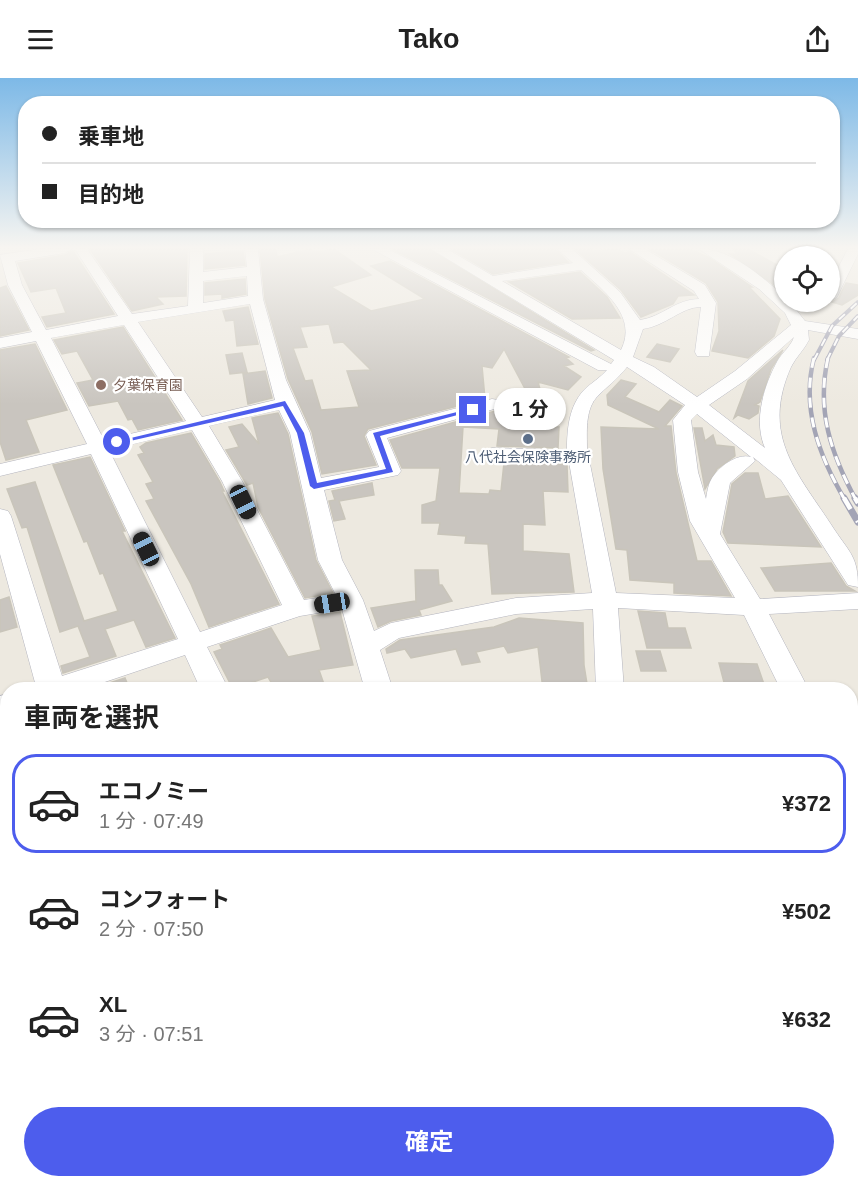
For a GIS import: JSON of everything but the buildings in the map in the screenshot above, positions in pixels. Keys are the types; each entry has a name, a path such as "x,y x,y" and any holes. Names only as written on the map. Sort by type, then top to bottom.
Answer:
{"street":[{"path":"23,301 211,682"},
{"path":"116,301 232,480 296,609"},
{"path":"197,301 197,308"},
{"path":"0,343 245,301"},
{"path":"256,301 285,403 300,433 330,560 351,600 376,682"},
{"path":"485,301 648,371 697,405 746,452 789,477"},
{"path":"531,301 620,359"},
{"path":"610,682 605,600 579,456 578,420 589,395 634,339 635,326 619,301"},
{"path":"635,326 655,323 680,301"},
{"path":"701,301 709,303 703,351"},
{"path":"780,301 803,326"},
{"path":"365,646 377,642 391,631 506,608 605,600 753,607 857,590 789,477 771,438 772,401 786,361 800,343 803,326 797,312"},
{"path":"791,682 753,607 701,521 688,472 682,420 697,405 741,375 785,334 803,326 858,334"},
{"path":"0,470 285,403"},
{"path":"314,486 391,471 376,435 492,404"},
{"path":"709,534 720,481 746,452 774,444"},
{"path":"492,454 579,456"},
{"path":"0,516 50,682"},
{"path":"77,682 296,609 351,600"}],"railway":[{"path":"814,360 832,326 858,302"},
{"path":"828,358 839,336 858,316"},
{"path":"814,358 810,395 811,413 820,449 845,500"},
{"path":"828,358 824,396 828,431 839,466 856,500"},
{"path":"844,498 858,522"},
{"path":"855,498 858,503"}],"place":[{"name":"夕葉保育園","path":"101,385"},
{"name":"八代社会保険事務所","path":"528,439"}],"route":[{"path":"117,442 285,403 300,433 314,486 391,471 376,435 473,410"}]}
